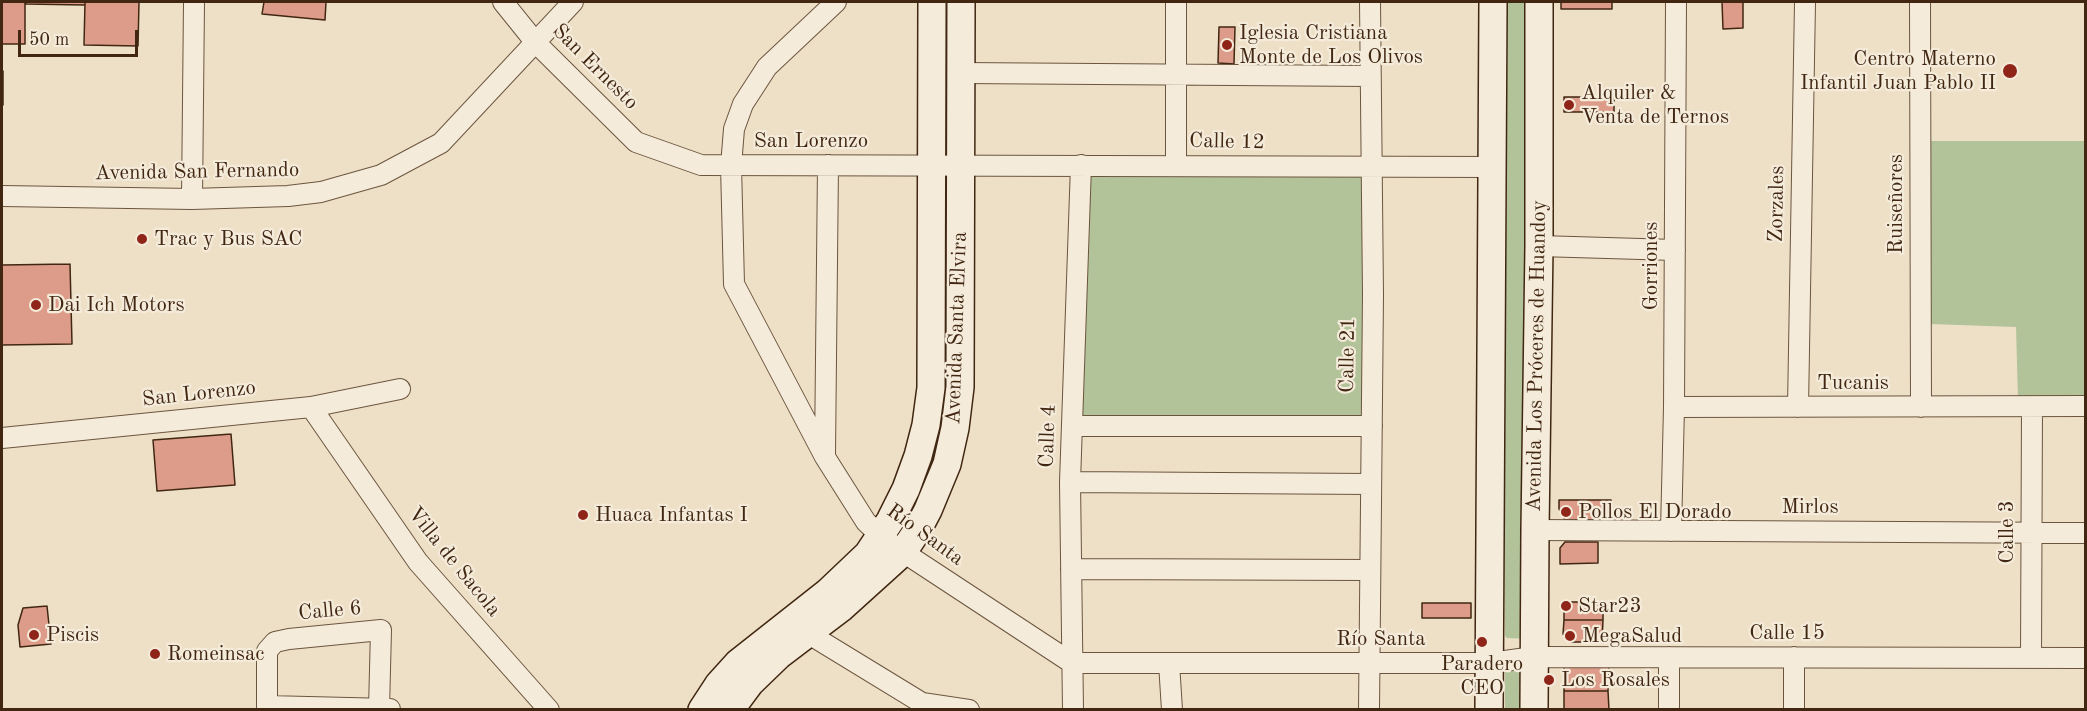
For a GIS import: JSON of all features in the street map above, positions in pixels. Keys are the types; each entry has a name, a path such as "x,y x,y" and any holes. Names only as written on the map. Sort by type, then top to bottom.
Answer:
{"street":[{"path":"192,199 194,2"},
{"name":"San Ernesto","path":"503,2 536,43 636,142 664,152"},
{"name":"Avenida San Fernando","path":"2,196 192,199 288,196 321,192 381,175 441,143 573,2"},
{"name":"Río Santa","path":"836,2 767,67 743,104 734,129 731,165 734,284 825,457 866,522 892,544 1072,663 1490,663"},
{"name":"Avenida Santa Elvira","path":"730,710 757,676 779,655 809,634 892,544 906,489 918,456 926,424 931,388 932,2"},
{"name":"Avenida Santa Elvira","path":"702,710 719,684 738,663 828,592 868,554 917,531 947,464 955,428 960,387 961,2"},
{"path":"1176,2 1176,166"},
{"name":"Calle 21","path":"1368,710 1373,295 1370,2"},
{"name":"Avenida Los Próceres de Huandoy","path":"1489,710 1494,167 1493,2"},
{"name":"Avenida Los Próceres de Huandoy","path":"1534,710 1539,2"},
{"name":"Gorriones","path":"1671,531 1676,250 1676,2"},
{"name":"Zorzales","path":"1798,407 1805,2"},
{"name":"Ruiseñores","path":"1920,2 1921,407"},
{"path":"961,73 1370,76"},
{"name":"San Lorenzo","path":"664,152 701,165 961,165"},
{"path":"825,457 828,165"},
{"name":"Calle 12","path":"961,165 1494,167"},
{"name":"Calle 4","path":"1072,710 1070,482 1081,165"},
{"path":"1539,246 1676,250"},
{"name":"San Lorenzo","path":"2,438 312,406 400,389"},
{"name":"Villa de Sacola","path":"312,406 418,562 549,710"},
{"name":"Tucanis","path":"1674,407 2085,406"},
{"name":"Calle 3","path":"2031,658 2032,407"},
{"path":"1072,426 1372,426"},
{"path":"1070,482 1371,484"},
{"name":"Mirlos","path":"1535,530 2085,533"},
{"path":"1071,570 1370,570"},
{"name":"Calle 6","path":"267,708 267,651 275,642 381,630 379,709"},
{"path":"809,634 922,703 969,710"},
{"name":"Calle 15","path":"1490,663 1534,657 2085,658"},
{"path":"1669,657 1669,710"},
{"path":"1794,657 1794,710"},
{"path":"1169,663 1173,710"},
{"path":"267,708 391,710"}],"green space":[{"path":"1507,2 1532,2 1531,639 1505,636"},
{"path":"1929,141 2085,141 2085,399 2018,400 2016,327 1930,324"},
{"path":"1367,172 1365,422 1081,423 1084,175"},
{"path":"1505,668 1527,668 1531,709 1505,710"}],"building":[{"path":"2,2 25,2 25,44 2,44"},
{"path":"26,2 85,2 85,5 26,4"},
{"path":"85,2 139,2 138,46 84,45"},
{"path":"264,2 326,2 325,20 262,14"},
{"path":"1561,2 1612,2 1612,9 1561,9"},
{"path":"1722,2 1743,2 1743,28 1723,29"},
{"name":"Iglesia Cristiana Monte de Los Olivos","path":"1219,27 1235,27 1234,64 1218,63"},
{"path":"3,71 3,105 2,105"},
{"path":"1564,97 1614,97 1614,112 1564,112"},
{"name":"Dai Ich Motors","path":"70,264 72,344 2,345 2,265"},
{"path":"231,434 235,485 157,491 153,440"},
{"path":"1559,500 1611,500 1611,520 1565,520 1559,509"},
{"path":"1565,542 1598,542 1598,563 1560,564 1560,548"},
{"path":"1564,602 1603,602 1603,620 1564,620"},
{"path":"1422,603 1471,603 1471,618 1422,618"},
{"name":"Piscis","path":"47,606 51,644 20,647 18,625 23,608"},
{"path":"1564,620 1603,620 1602,642 1571,642 1563,634"},
{"path":"1564,666 1609,667 1608,691 1564,691"},
{"path":"1564,691 1608,691 1609,710 1564,710"}],"place":[{"name":"Iglesia Cristiana Monte de Los Olivos","path":"1227,45"},
{"name":"Centro Materno Infantil Juan Pablo II","path":"2010,71"},
{"name":"Alquiler & Venta de Ternos","path":"1569,105"},
{"name":"Trac y Bus SAC","path":"142,239"},
{"name":"Dai Ich Motors","path":"36,305"},
{"name":"Pollos El Dorado","path":"1566,512"},
{"name":"Huaca Infantas I","path":"583,515"},
{"name":"Star23","path":"1566,606"},
{"name":"Piscis","path":"34,635"},
{"name":"MegaSalud","path":"1570,636"},
{"name":"Paradero CEO","path":"1482,642"},
{"name":"Romeinsac","path":"155,654"},
{"name":"Los Rosales","path":"1549,680"}]}
